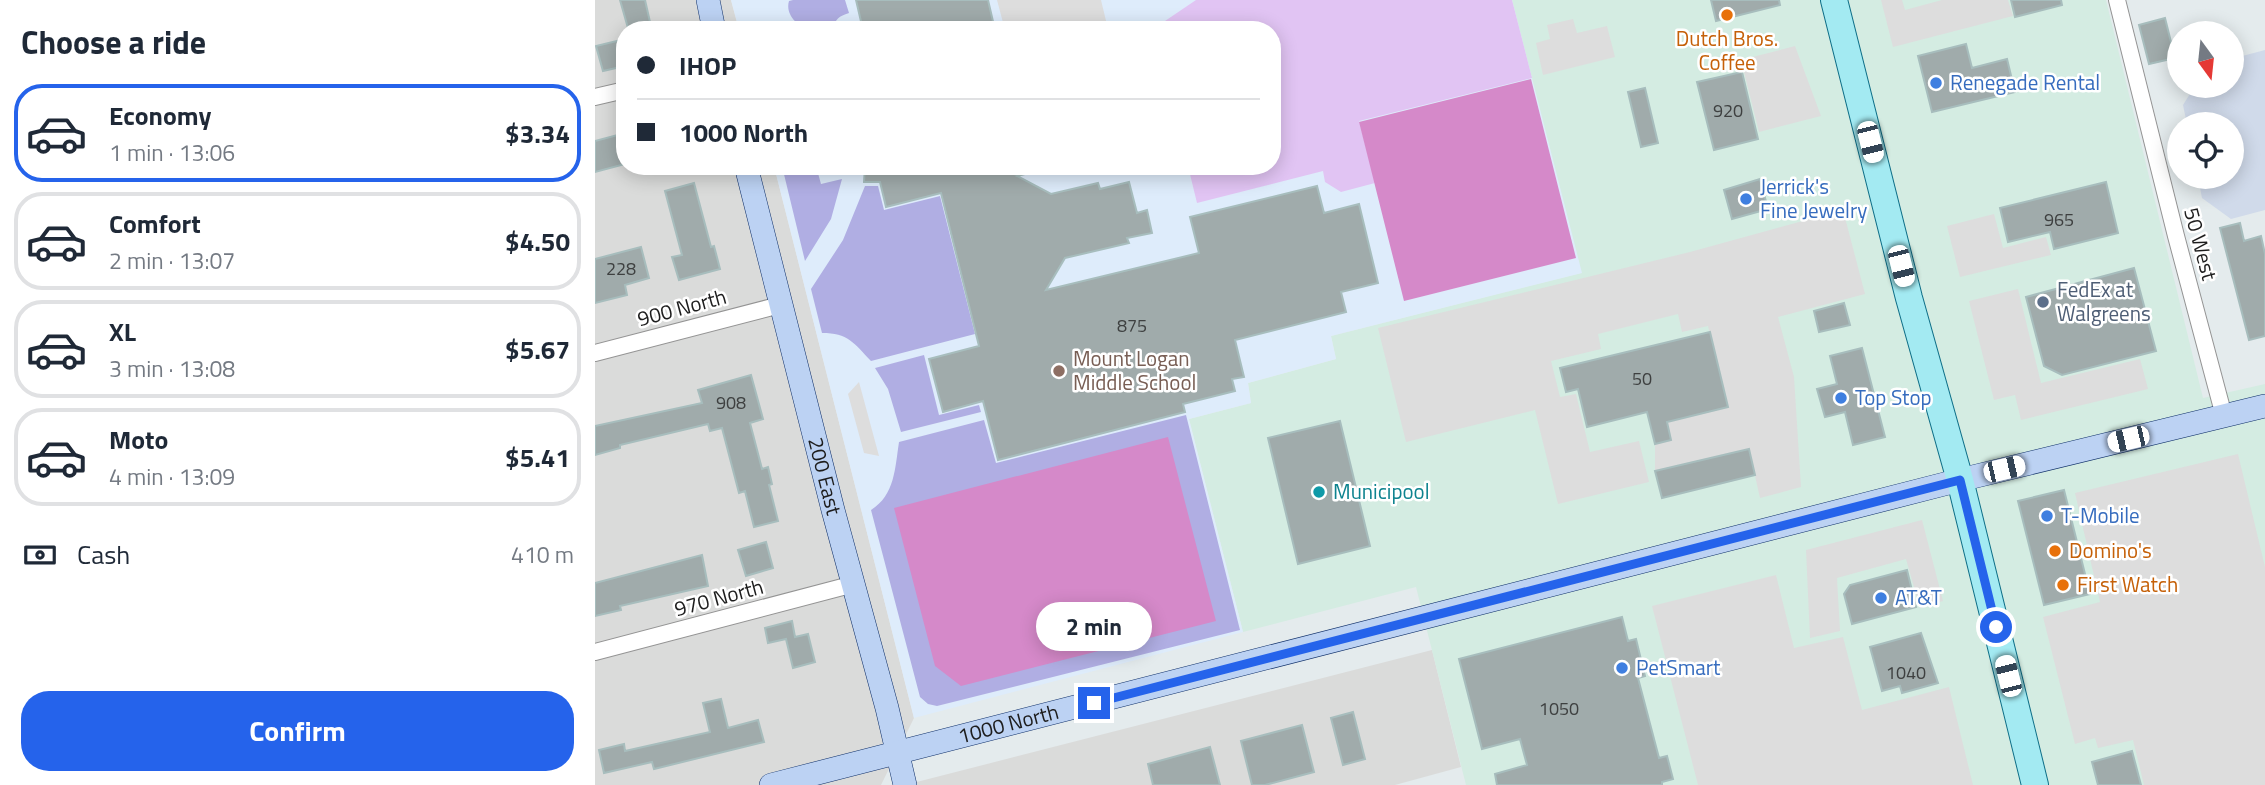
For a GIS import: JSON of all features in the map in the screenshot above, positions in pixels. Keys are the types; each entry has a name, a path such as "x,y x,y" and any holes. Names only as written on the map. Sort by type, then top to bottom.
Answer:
{"main road":[{"path":"1834,0 1909,298 1960,480 2035,785"}],"street":[{"path":"708,0 712,21"},
{"name":"50 West","path":"2117,0 2224,416"},
{"path":"595,97 616,92"},
{"name":"200 East","path":"749,175 780,305 905,785"},
{"name":"900 North","path":"595,353 780,305"},
{"name":"1000 North","path":"771,785 1960,480 2265,406"},
{"name":"970 North","path":"595,652 853,584"}],"shaded area":[{"path":"595,0 731,0 737,21 616,21 616,175 776,175 914,718 881,785 595,785"},
{"name":"Mount Logan Middle School","path":"731,0 1512,0 1582,273 1331,336 1336,359 1248,383 1251,403 1189,419 1243,632 914,718 776,175 1281,175 1281,21 737,21"},
{"path":"845,0 849,13 836,21 795,21 790,15 789,1"},
{"path":"997,0 1101,0 1106,21 1003,21"},
{"path":"1196,0 1512,0 1532,78 1359,121 1375,183 1341,192 1325,182 1323,171 1197,203 1190,175 1281,175 1281,21 1165,21"},
{"path":"1512,0 2106,0 2203,398 2265,384 2265,785 1466,785 1416,587 1243,632 1189,419 1251,403 1248,383 1336,359 1331,336 1581,273"},
{"path":"1881,0 1902,0 1905,10 1942,0 2008,0 2013,16 1893,47"},
{"path":"1573,19 1577,33 1607,26 1615,57 1543,75 1536,43 1550,39 1547,25"},
{"path":"1795,46 1821,116 1759,132 1741,60"},
{"path":"2265,50 2265,210 2231,219 2202,198 2200,189 2244,189 2244,112 2184,112 2183,105 2187,98 2244,98 2244,56"},
{"path":"1531,79 1576,258 1404,301 1359,122"},
{"path":"784,175 818,175 821,184 842,179 831,219 805,261"},
{"path":"865,186 878,186 884,210 940,196 975,334 871,361 844,337 822,333 811,289 843,240"},
{"path":"1843,210 1865,294 1778,317 1794,377 1801,487 1760,498 1749,449 1655,471 1655,444 1671,440 1667,422 1728,407 1708,326 1682,332 1678,314 1598,334 1601,349 1551,361 1560,397 1576,394 1590,452 1639,441 1649,482 1558,504 1535,410 1406,442 1378,328 1690,252"},
{"path":"1994,214 2003,248 2046,237 2051,255 1960,277 1947,226"},
{"path":"2018,289 2041,383 2140,359 2148,389 2021,420 2015,395 1994,400 1969,301"},
{"path":"924,355 939,415 979,405 981,412 901,432 888,389 875,368"},
{"path":"859,382 879,456 864,453 848,394"},
{"path":"1186,415 1240,630 937,706 928,704 920,697 871,510 885,497 889,489 895,471 899,442 984,420 996,463"},
{"path":"1168,437 1216,621 961,686 935,666 894,508"},
{"path":"2238,454 2265,567 2265,785 2144,785 2133,740 2098,748 2095,738 2075,744 2043,617 2100,602 2075,493"},
{"path":"1922,520 1943,601 1920,608 1906,559 1837,578 1840,631 1810,638 1806,550"},
{"path":"1776,575 1794,648 1843,637 1862,710 1949,687 1973,785 1698,785 1652,606"},
{"path":"1432,650 1461,767 1395,785 905,785"}],"building":[{"path":"620,0 645,0 650,21 626,21"},
{"path":"856,0 988,0 993,21 861,21"},
{"name":"Dutch Bros. Coffee","path":"1711,0 1779,0 1780,5 1716,21"},
{"path":"2011,0 2061,0 2062,5 2015,17"},
{"path":"2165,18 2167,60 2149,64 2139,25"},
{"path":"616,41 616,68 603,71 596,46"},
{"path":"1966,44 1972,68 2007,59 2015,92 1932,112 1918,56"},
{"path":"1742,72 1758,139 1714,150 1697,82"},
{"path":"1645,88 1658,143 1641,147 1628,92"},
{"path":"616,135 616,166 595,172 595,141"},
{"name":"Mount Logan Middle School","path":"864,175 1021,175 1017,176 1051,194 1098,183 1100,189 1129,182 1137,213 1147,210 1152,233 1127,238 1129,243 1065,258 1046,290 1199,253 1190,217 1317,186 1324,213 1359,204 1378,283 1341,292 1346,312 1235,340 1244,377 1232,379 1235,391 1183,404 1185,412 998,460 983,401 943,412 929,359 979,346 941,193 886,207 880,182 864,182"},
{"name":"Jerrick's Fine Jewelry","path":"1760,179 1768,209 1732,219 1724,190"},
{"path":"2106,182 2118,233 2054,249 2050,232 2008,242 2000,208"},
{"path":"694,183 711,247 714,246 720,269 679,280 672,257 682,255 665,191"},
{"path":"2240,223 2244,241 2261,236 2265,254 2265,336 2249,340 2220,228"},
{"path":"641,247 649,278 625,285 627,295 595,303 595,259"},
{"path":"2134,268 2156,351 2062,375 2044,366 2026,297"},
{"path":"1844,303 1850,325 1819,332 1814,311"},
{"path":"1710,332 1728,407 1667,422 1671,440 1655,444 1647,412 1587,427 1578,389 1566,392 1560,368"},
{"path":"1862,348 1885,437 1853,445 1845,412 1825,417 1817,389 1837,384 1830,356"},
{"path":"751,375 763,419 750,423 762,469 768,467 772,484 769,485 778,521 754,527 745,491 739,493 722,428 710,431 708,424 620,445 620,448 595,455 595,426 702,403 698,390"},
{"name":"Municipool","path":"1340,421 1370,546 1298,564 1268,438"},
{"path":"1749,449 1755,475 1662,498 1655,471"},
{"path":"2064,490 2090,594 2044,605 2018,501"},
{"path":"766,542 773,568 746,576 738,550"},
{"path":"702,555 708,586 620,606 621,610 595,616 595,583"},
{"path":"1907,570 1916,607 1852,624 1844,594 1850,585"},
{"path":"1622,617 1628,641 1636,639 1645,676 1638,678 1659,758 1667,756 1673,779 1662,782 1662,785 1497,785 1495,774 1527,765 1520,739 1482,749 1459,659"},
{"path":"792,621 795,637 808,634 815,662 793,668 786,639 768,643 765,628"},
{"path":"1921,633 1938,683 1902,693 1900,686 1882,691 1870,647"},
{"path":"721,699 728,728 758,720 764,742 654,769 652,762 604,773 599,750 624,744 625,751 710,732 703,703"},
{"path":"1353,712 1365,759 1343,765 1331,718"},
{"path":"1302,725 1314,772 1265,785 1252,785 1241,741"},
{"path":"1210,747 1220,785 1153,785 1148,764"},
{"path":"2132,751 2141,785 2098,785 2092,762"}],"place":[{"name":"Dutch Bros. Coffee","path":"1727,15"},
{"name":"Renegade Rental","path":"1936,83"},
{"name":"Jerrick's Fine Jewelry","path":"1746,199"},
{"name":"FedEx at Walgreens","path":"2043,302"},
{"name":"Mount Logan Middle School","path":"1059,371"},
{"name":"Top Stop","path":"1841,398"},
{"name":"Municipool","path":"1319,492"},
{"name":"T-Mobile","path":"2047,516"},
{"name":"Domino's","path":"2055,551"},
{"name":"First Watch","path":"2063,585"},
{"name":"AT&T","path":"1881,598"},
{"name":"PetSmart","path":"1622,668"}],"route":[{"path":"1094,703 1960,480 1996,627"}]}
